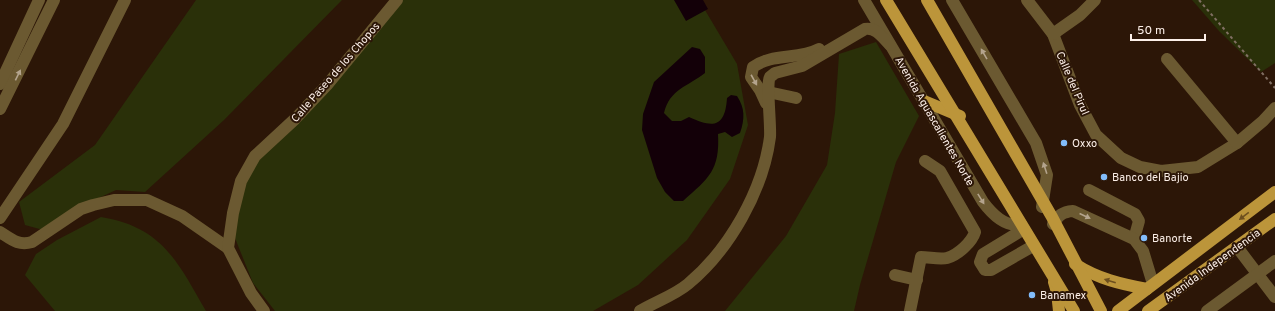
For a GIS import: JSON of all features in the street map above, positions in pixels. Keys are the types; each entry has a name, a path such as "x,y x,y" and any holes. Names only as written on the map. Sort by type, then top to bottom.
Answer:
{"main road":[{"path":"886,0 1073,311"},
{"name":"Avenida Aguascalientes Norte","path":"891,0 960,116 1053,279"},
{"path":"921,0 1075,264 1105,311"},
{"path":"927,0 1052,217 1101,311"},
{"path":"924,101 960,116"},
{"name":"Avenida Independencia","path":"1118,311 1275,192"},
{"name":"Avenida Independencia","path":"1148,311 1275,219"},
{"path":"1075,264 1086,271 1109,281 1150,286"},
{"path":"1053,279 1057,292 1059,311"},
{"path":"1053,279 1053,288 1066,311"},
{"path":"1163,311 1174,292"}],"street":[{"path":"0,84 39,0"},
{"path":"0,109 54,0"},
{"path":"0,218 63,124 126,0"},
{"name":"Calle Paseo de los Chopos","path":"228,248 233,213 241,181 255,156 296,119 327,85 396,0"},
{"path":"770,113 760,90 751,77 754,67 770,60 810,53 862,25 866,16 860,0"},
{"name":"Avenida Aguascalientes Norte","path":"864,0 987,208 997,217 1010,224 1022,226"},
{"path":"952,0 1036,143 1047,175 1042,207"},
{"name":"Calle del Pirul","path":"1027,0 1053,34 1080,105 1096,135 1121,158 1140,166 1161,171 1198,167 1237,143 1263,122 1275,108"},
{"path":"1053,34 1080,15 1095,0"},
{"path":"640,311 687,285 714,259 740,222 761,176 769,140 770,113 767,82 772,75 802,66 865,29 876,31 890,45"},
{"path":"1166,59 1237,143"},
{"path":"768,92 796,98"},
{"path":"910,311 921,257 947,258 955,254 973,239 975,232 940,171 925,161"},
{"path":"1088,190 1134,214 1139,221 1134,239"},
{"path":"0,232 17,243 25,244 32,242 81,209 93,204 114,200 147,200 182,216 228,248 251,293 264,311"},
{"path":"1053,224 1060,214 1074,211 1134,239 1144,251 1150,286"},
{"path":"1022,226 983,254 980,262 985,270 991,270 1033,246"},
{"path":"1237,246 1275,297"},
{"path":"1206,311 1275,261"},
{"path":"895,275 917,280"}],"path":[{"path":"1199,0 1275,88"}],"green space":[{"path":"196,0 342,0 224,120 145,192 116,190 77,208 47,231 25,225 19,202 95,145"},
{"path":"401,0 699,0 737,64 748,125 730,179 687,240 638,285 593,311 275,311 253,283 235,238 238,195 261,154"},
{"path":"1192,0 1275,0 1275,63 1261,72 1219,31"},
{"path":"876,42 919,116 896,162 860,285 854,311 725,311 786,236 827,165 835,113 839,54"},
{"path":"101,217 122,222 140,229 154,238 177,263 206,311 55,311 25,275 36,254 57,240"}],"shaded area":[{"path":"674,0 703,0 708,9 686,21"},
{"path":"692,47 700,49 705,57 705,73 675,93 670,99 664,113 672,121 681,121 689,117 705,123 716,123 724,115 727,98 731,95 737,96 740,100 743,109 743,123 740,133 732,137 725,132 718,134 717,156 715,165 711,172 700,186 683,201 674,201 665,192 657,178 642,130 643,114 654,82"}],"place":[{"name":"Oxxo","path":"1064,143"},
{"name":"Banco del Bajio","path":"1104,177"},
{"name":"Banorte","path":"1144,238"},
{"name":"Banamex","path":"1032,295"}]}
